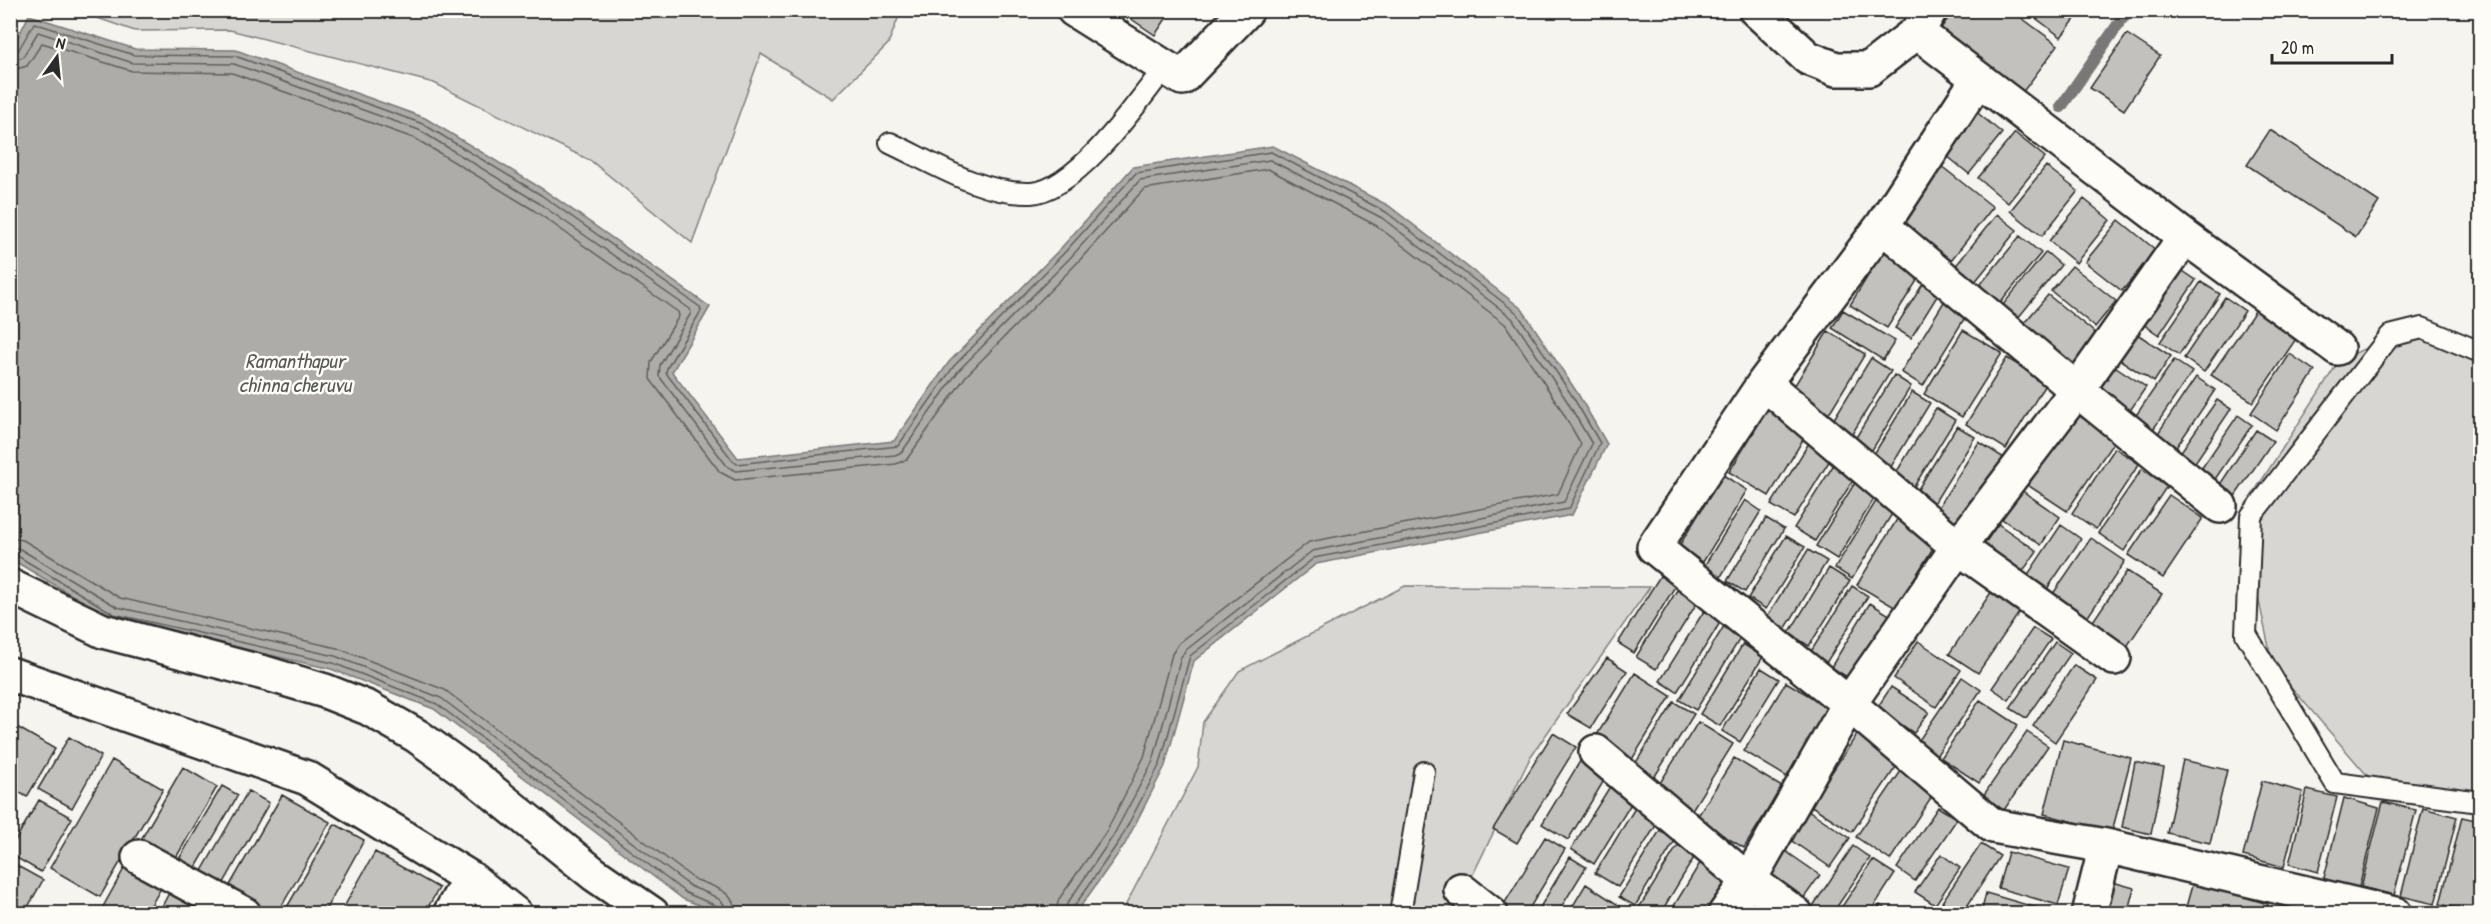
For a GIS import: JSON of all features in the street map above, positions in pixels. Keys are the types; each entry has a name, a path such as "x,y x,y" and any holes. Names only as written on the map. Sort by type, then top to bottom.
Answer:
{"street":[{"path":"1074,10 1182,78 1247,10"},
{"path":"1756,10 1808,58 1836,69 1869,69 1923,21 1978,79 2185,237 2337,348"},
{"path":"1978,79 1882,226 1764,383 1654,547 1849,704 1993,826 2106,846 2298,902 2395,914"},
{"path":"1882,226 2077,390 2220,506"},
{"path":"1725,914 1749,880 1849,704 1958,547 2077,390 2185,237"},
{"path":"1764,383 1958,547 2114,658"},
{"path":"10,586 103,631 291,681 325,691 368,708 417,736 474,777 594,874 652,914"},
{"path":"10,674 307,778 470,878 515,914"},
{"path":"1596,752 1749,880 1796,914"},
{"path":"2089,914 2106,846"},
{"path":"139,857 244,914"},
{"path":"450,914 470,878"},
{"path":"1461,890 1491,914"}],"lane":[{"path":"890,143 982,185 1011,192 1034,193 1063,180 1093,154 1125,120 1165,67"},
{"path":"2481,352 2422,328 2390,336 2251,516 2246,634 2335,783 2481,802"},
{"path":"2337,348 2365,370"},
{"path":"1400,914 1424,772"}],"shaded area":[{"path":"77,11 901,11 888,44 833,99 761,54 692,243 591,161 434,83 230,30 135,31"},
{"path":"2428,331 2480,352 2480,799 2378,788 2273,666 2240,514 2339,361 2390,336"},
{"path":"1405,586 1650,587 1531,756 1456,913 1121,914 1198,767 1203,722 1239,671"}],"water":[{"name":"Ramanthapur chinna cheruvu","path":"29,15 135,49 236,50 425,118 544,190 710,307 672,372 738,458 894,441 949,362 1061,248 1133,167 1273,146 1389,206 1522,309 1578,394 1607,444 1572,515 1316,564 1194,661 1165,766 1125,844 1076,913 720,913 683,899 434,709 331,669 112,619 11,559 10,53"}],"building":[{"path":"1118,10 1172,10 1155,35"},
{"path":"1954,10 2011,10 2058,45 2022,93 1939,31"},
{"path":"2025,10 2078,10 2080,13 2061,37"},
{"path":"2127,34 2160,56 2124,110 2090,88"},
{"path":"1974,110 2002,133 1969,174 1941,151"},
{"path":"2270,130 2379,202 2356,237 2247,165"},
{"path":"2015,133 2045,157 2008,203 1978,178"},
{"path":"1940,165 1993,207 1948,264 1895,222"},
{"path":"2046,166 2078,191 2042,236 2010,211"},
{"path":"2084,199 2110,220 2076,263 2049,241"},
{"path":"1997,214 2017,230 1974,283 1954,268"},
{"path":"2119,220 2156,250 2122,291 2085,262"},
{"path":"2020,236 2041,253 1997,307 1976,290"},
{"path":"1887,245 1925,268 1887,328 1850,305"},
{"path":"2046,252 2061,265 2018,318 2002,306"},
{"path":"2174,265 2196,280 2159,335 2137,320"},
{"path":"2072,266 2116,301 2095,327 2051,291"},
{"path":"1928,276 1944,285 1911,338 1895,328"},
{"path":"2201,282 2220,294 2179,355 2160,342"},
{"path":"1950,292 1972,306 1923,386 1901,372"},
{"path":"2048,295 2099,336 2067,375 2015,334"},
{"path":"2225,297 2245,311 2204,372 2184,358"},
{"path":"2257,308 2298,336 2253,402 2211,375"},
{"path":"1843,310 1895,341 1883,360 1832,328"},
{"path":"1963,330 2002,353 1962,417 1924,394"},
{"path":"2131,330 2171,356 2154,382 2114,356"},
{"path":"1828,331 1865,354 1828,415 1790,393"},
{"path":"2290,354 2315,371 2276,430 2251,413"},
{"path":"1871,358 1891,371 1852,434 1832,422"},
{"path":"2007,358 2046,383 2006,449 1966,424"},
{"path":"2174,360 2192,372 2148,437 2130,424"},
{"path":"2113,365 2146,387 2125,418 2092,396"},
{"path":"1894,375 1911,386 1869,455 1852,444"},
{"path":"2196,377 2215,390 2171,455 2152,442"},
{"path":"1912,392 1930,403 1889,470 1871,459"},
{"path":"2217,400 2231,409 2190,470 2175,460"},
{"path":"1936,408 1955,420 1910,493 1891,481"},
{"path":"1768,409 1807,433 1769,496 1729,472"},
{"path":"2075,413 2115,440 2067,511 2026,484"},
{"path":"2238,415 2252,425 2209,488 2195,478"},
{"path":"1957,426 1975,437 1933,505 1915,494"},
{"path":"2256,430 2273,441 2231,502 2215,492"},
{"path":"1815,433 1838,447 1794,518 1771,505"},
{"path":"1979,442 2004,458 1962,526 1936,511"},
{"path":"2115,448 2139,464 2096,529 2072,513"},
{"path":"1836,461 1857,474 1815,541 1794,528"},
{"path":"2142,469 2167,486 2124,551 2098,533"},
{"path":"1723,475 1747,490 1703,562 1679,546"},
{"path":"1856,481 1877,494 1837,559 1816,546"},
{"path":"2021,490 2060,517 2041,545 2002,519"},
{"path":"2169,495 2203,518 2163,578 2128,555"},
{"path":"1878,498 1895,509 1852,579 1835,568"},
{"path":"1745,500 1761,511 1720,578 1703,568"},
{"path":"1899,516 1938,540 1896,608 1857,585"},
{"path":"1766,518 1784,529 1745,592 1727,581"},
{"path":"1998,524 2037,551 2018,578 1979,552"},
{"path":"2061,525 2081,539 2043,595 2023,582"},
{"path":"1786,536 1805,547 1766,609 1748,598"},
{"path":"2091,538 2125,561 2081,627 2046,604"},
{"path":"1808,550 1827,561 1784,631 1765,620"},
{"path":"1829,568 1850,581 1809,646 1789,633"},
{"path":"2127,571 2162,594 2124,651 2089,627"},
{"path":"1660,576 1676,585 1634,653 1618,643"},
{"path":"1852,586 1868,596 1826,663 1810,653"},
{"path":"1994,588 2023,607 1978,673 1949,654"},
{"path":"1677,590 1697,603 1656,669 1636,657"},
{"path":"1870,603 1891,616 1852,680 1831,667"},
{"path":"1704,611 1721,621 1677,692 1660,681"},
{"path":"1724,626 1741,637 1696,710 1679,700"},
{"path":"2033,628 2051,639 2009,700 1992,688"},
{"path":"1918,641 1961,670 1936,707 1894,678"},
{"path":"2055,642 2071,653 2026,718 2010,708"},
{"path":"1743,644 1763,657 1720,726 1700,714"},
{"path":"1607,658 1627,671 1591,728 1567,714"},
{"path":"2074,665 2097,680 2055,742 2033,726"},
{"path":"1761,668 1779,679 1740,742 1722,731"},
{"path":"1635,673 1671,696 1631,761 1595,738"},
{"path":"1962,677 1981,690 1936,756 1917,743"},
{"path":"1786,682 1835,711 1792,780 1744,751"},
{"path":"1891,687 1929,712 1914,733 1877,708"},
{"path":"1980,700 2018,725 1979,783 1941,758"},
{"path":"1674,702 1694,714 1650,784 1630,772"},
{"path":"1698,722 1733,744 1690,813 1655,791"},
{"path":"10,723 55,749 27,797 10,787"},
{"path":"2027,732 2048,746 2004,810 1983,796"},
{"path":"1553,733 1576,747 1517,843 1493,829"},
{"path":"1858,733 1900,761 1852,832 1810,805"},
{"path":"69,737 101,756 72,808 38,789"},
{"path":"2063,740 2131,758 2112,832 2044,814"},
{"path":"1585,753 1611,769 1568,840 1542,824"},
{"path":"1734,758 1782,787 1744,848 1696,819"},
{"path":"112,760 163,789 100,897 50,868"},
{"path":"2183,760 2227,770 2210,843 2167,833"},
{"path":"2135,762 2164,768 2151,834 2122,827"},
{"path":"183,767 217,787 170,868 136,848"},
{"path":"1901,771 1934,793 1890,860 1856,837"},
{"path":"1614,780 1637,794 1594,864 1571,849"},
{"path":"2262,781 2303,792 2284,867 2243,856"},
{"path":"222,786 238,795 191,876 175,866"},
{"path":"2307,790 2337,797 2318,872 2289,864"},
{"path":"248,791 269,803 217,895 195,883"},
{"path":"282,795 330,822 277,914 263,914 226,892"},
{"path":"2344,798 2379,808 2358,891 2323,882"},
{"path":"39,800 72,818 41,872 10,854 10,849"},
{"path":"1640,800 1663,814 1618,887 1595,873"},
{"path":"2383,802 2416,810 2394,895 2361,887"},
{"path":"1938,807 1957,819 1915,881 1897,868"},
{"path":"2423,808 2457,817 2435,904 2401,896"},
{"path":"1808,810 1850,838 1830,867 1789,839"},
{"path":"2462,817 2480,821 2480,914 2440,904"},
{"path":"335,824 364,840 323,914 283,914"},
{"path":"1662,827 1678,836 1635,906 1619,897"},
{"path":"1545,837 1565,849 1526,914 1507,914 1501,909"},
{"path":"1981,844 2000,856 1962,914 1959,914 1942,902"},
{"path":"1678,845 1695,856 1660,914 1641,914 1637,911"},
{"path":"1853,846 1870,858 1832,914 1811,914 1809,912"},
{"path":"1781,848 1820,875 1801,902 1763,876"},
{"path":"375,852 439,888 424,914 340,914"},
{"path":"2008,852 2069,869 2058,905 1998,888"},
{"path":"1941,854 1960,868 1935,905 1915,892"},
{"path":"1570,857 1586,867 1557,914 1536,914"},
{"path":"1873,860 1895,874 1869,914 1837,914"},
{"path":"10,862 43,880 24,914 10,914"},
{"path":"1700,863 1729,880 1708,914 1669,914"},
{"path":"125,867 161,888 146,914 99,914"},
{"path":"2109,881 2134,888 2127,914 2100,914"},
{"path":"2193,882 2268,904 2265,914 2184,914"},
{"path":"1586,884 1626,910 1624,914 1568,914"},
{"path":"170,891 209,914 158,914"},
{"path":"1986,893 2058,914 1981,914"},
{"path":"1748,901 1766,914 1739,914"},
{"path":"1880,905 1893,914 1874,914"}],"waterway":[{"path":"2061,107 2128,10"}]}
